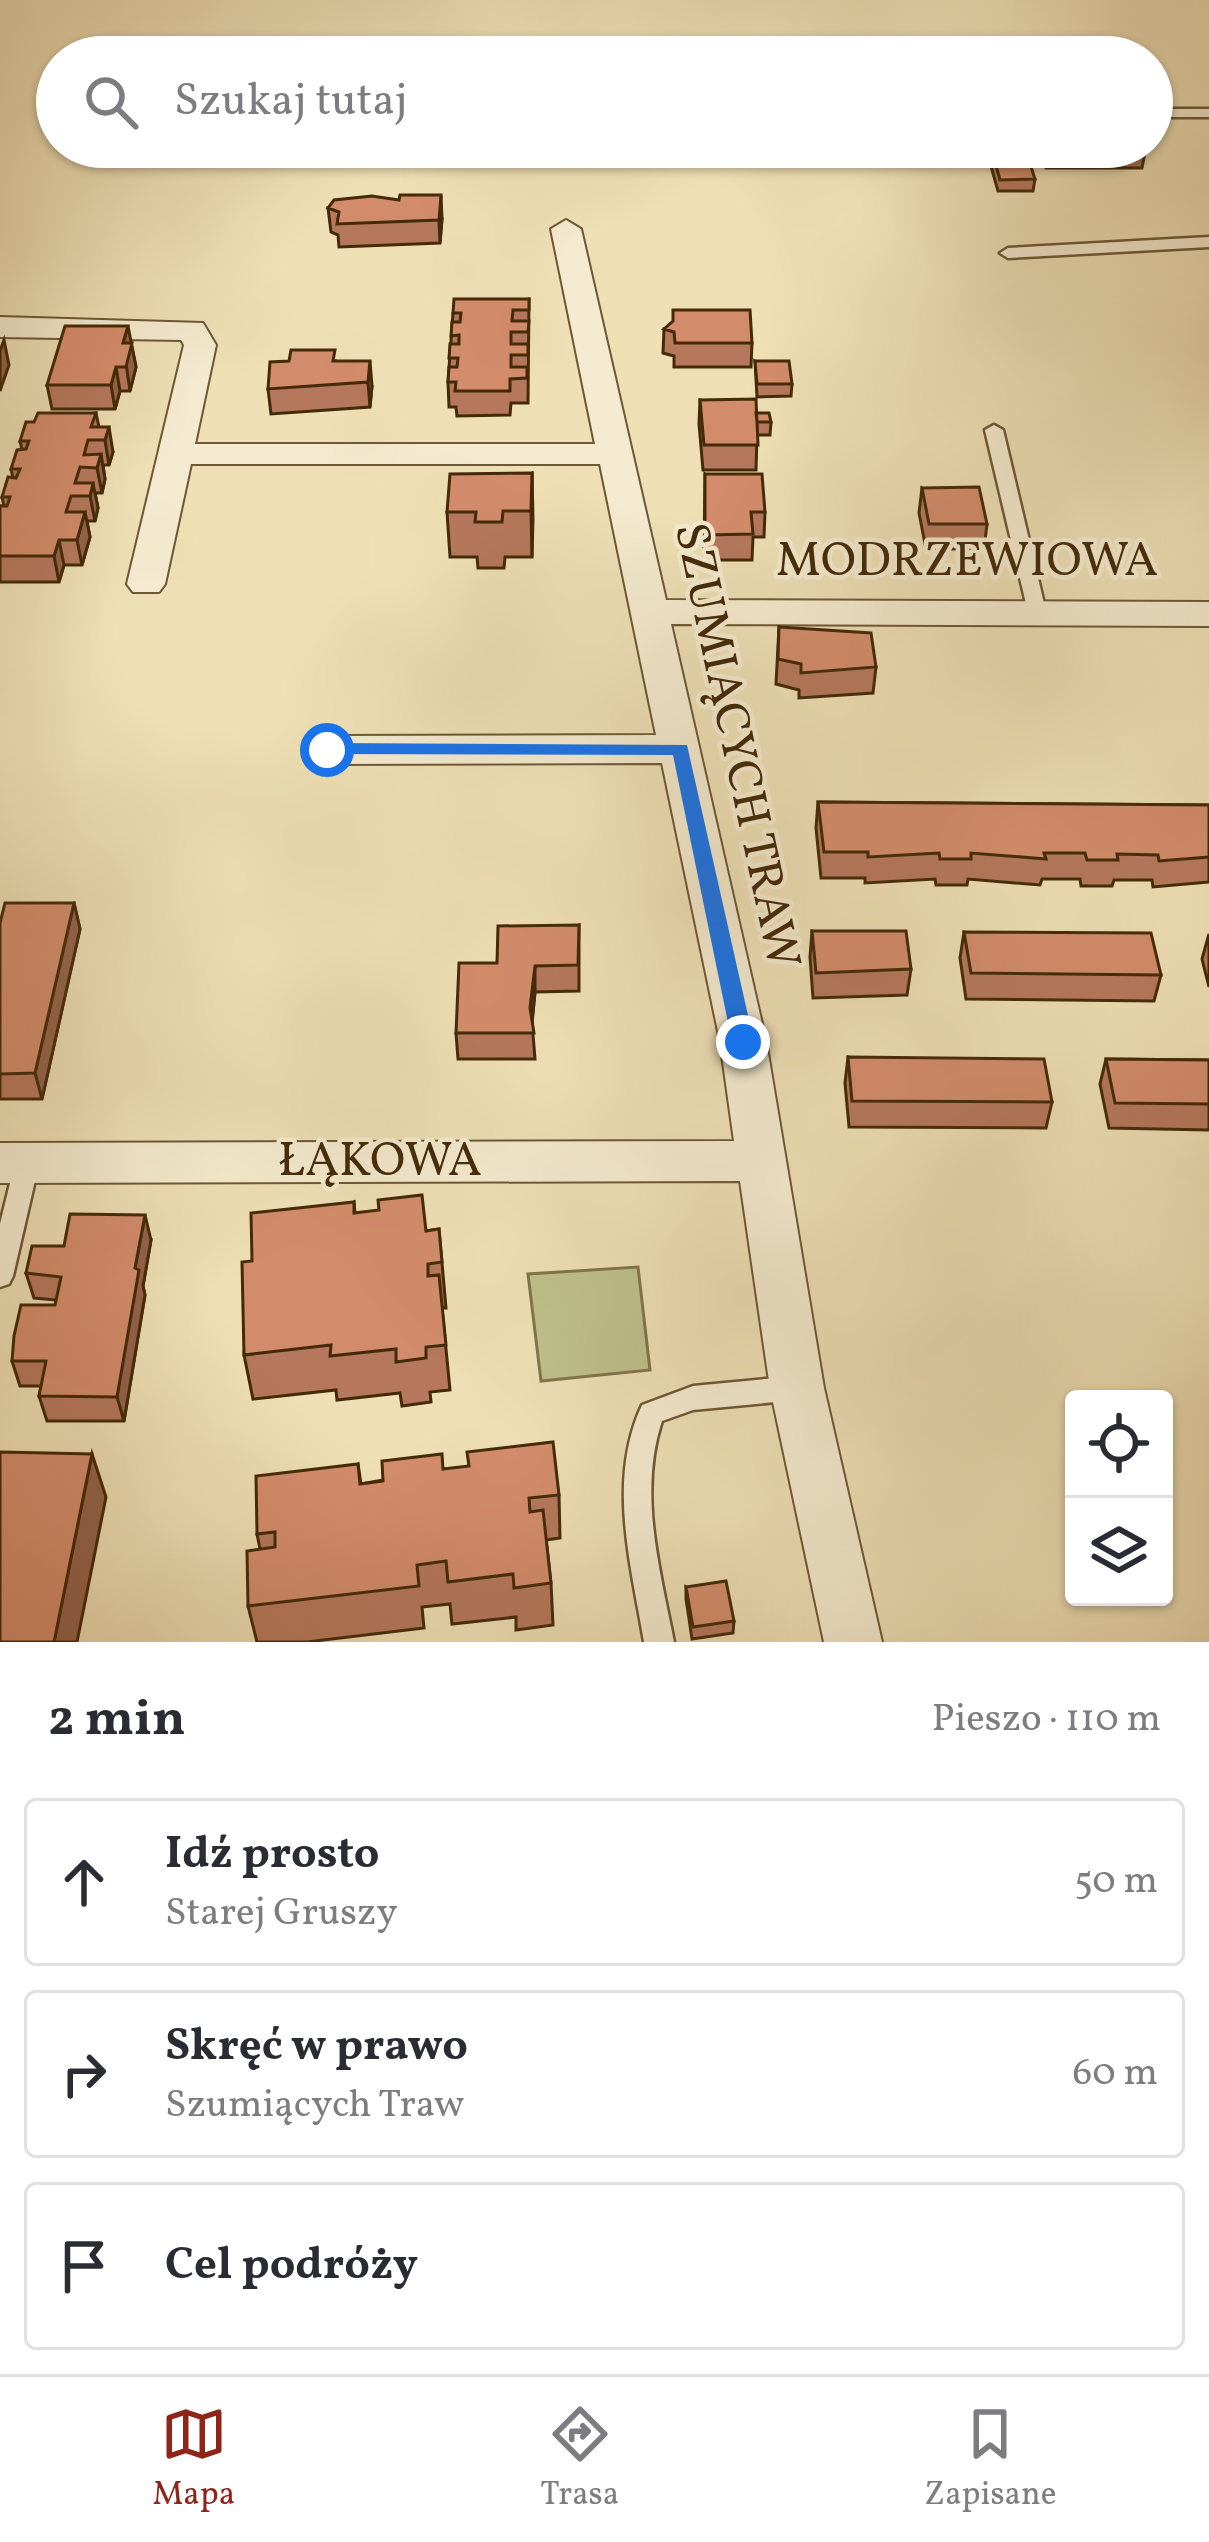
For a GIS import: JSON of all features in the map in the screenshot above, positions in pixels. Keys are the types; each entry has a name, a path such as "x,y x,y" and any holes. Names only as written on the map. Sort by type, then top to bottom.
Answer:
{"street":[{"name":"SZUMIĄCYCH TRAW","path":"566,229 743,1042 797,1388 853,1642"},
{"path":"0,327 192,330 200,346 146,584"},
{"path":"179,454 618,454"},
{"name":"MODRZEWIOWA","path":"652,612 1209,614"},
{"path":"327,750 681,749"},
{"name":"ŁĄKOWA","path":"13,1162 761,1161"}],"lane":[{"path":"1173,113 1209,113"},
{"path":"1008,253 1209,242"},
{"path":"994,430 1037,612"},
{"path":"0,1276 13,1162"},
{"path":"659,1642 638,1512 638,1442 651,1413 694,1399 797,1388"}],"green space":[{"path":"638,1267 650,1370 541,1381 528,1274"}],"building":[{"path":"997,168 1031,168 1035,179 1000,180"},
{"path":"400,195 441,195 439,220 337,224 339,212 328,208 334,200 372,196 399,200"},
{"path":"454,299 529,299 529,310 513,310 512,321 529,321 528,332 511,332 511,344 528,344 528,355 511,355 511,367 527,367 527,378 510,379 510,391 455,391 456,382 448,382 449,367 457,367 458,358 449,358 450,344 459,344 459,335 451,336 452,322 460,322 461,313 453,313"},
{"path":"673,310 750,310 752,343 675,343 674,332 664,329 673,321"},
{"path":"65,326 128,326 123,343 132,343 126,367 116,367 111,385 47,385"},
{"path":"291,350 335,350 333,361 370,361 368,382 268,389 270,362 289,361"},
{"path":"755,361 789,361 792,384 757,384"},
{"path":"756,399 758,445 704,445 700,400"},
{"path":"38,413 96,413 91,427 109,427 105,440 88,440 84,455 101,454 97,468 80,467 75,483 93,483 90,496 71,496 66,512 85,512 77,540 59,540 54,556 0,556 0,506 7,506 10,497 2,497 8,477 16,478 20,469 11,469 17,450 26,449 29,441 20,441 26,422 34,422"},
{"path":"756,413 769,413 771,422 757,422"},
{"path":"532,473 531,511 503,511 502,522 475,522 476,512 447,512 450,474"},
{"path":"705,474 762,474 765,512 751,512 753,534 705,535"},
{"path":"979,487 987,524 929,524 922,488"},
{"path":"779,627 871,633 876,667 801,673 801,664 778,659"},
{"path":"818,802 1209,805 1209,857 1159,861 1158,855 1117,854 1118,860 1087,860 1085,853 1044,853 1046,859 971,853 971,859 940,859 939,853 868,857 868,852 824,852"},
{"path":"5,903 74,903 35,1073 0,1074 0,923"},
{"path":"579,925 578,965 535,966 530,1008 534,1033 456,1033 459,963 497,963 498,926"},
{"path":"812,931 906,931 911,969 816,973"},
{"path":"964,932 1151,933 1161,975 971,973"},
{"path":"848,1057 1044,1059 1052,1102 852,1101"},
{"path":"1106,1059 1209,1060 1209,1104 1115,1103"},
{"path":"422,1195 426,1231 439,1229 442,1262 428,1264 428,1276 439,1275 446,1345 426,1347 426,1358 396,1362 396,1349 330,1356 331,1345 244,1355 242,1262 252,1261 251,1213 354,1202 354,1213 379,1210 378,1200"},
{"path":"70,1214 145,1215 117,1397 39,1396 46,1361 12,1361 21,1305 55,1305 61,1277 26,1273 32,1246 64,1246"},
{"path":"553,1442 559,1495 529,1498 530,1512 543,1510 551,1583 514,1588 513,1574 448,1582 446,1561 417,1565 419,1586 248,1606 247,1551 275,1547 275,1532 257,1534 256,1476 358,1464 360,1484 383,1481 382,1461 442,1454 443,1469 469,1466 467,1452"},
{"path":"0,1452 92,1454 54,1642 0,1642"},
{"path":"726,1581 734,1621 693,1627 686,1587"}],"route":[{"path":"327,750 681,749 743,1042"}]}
